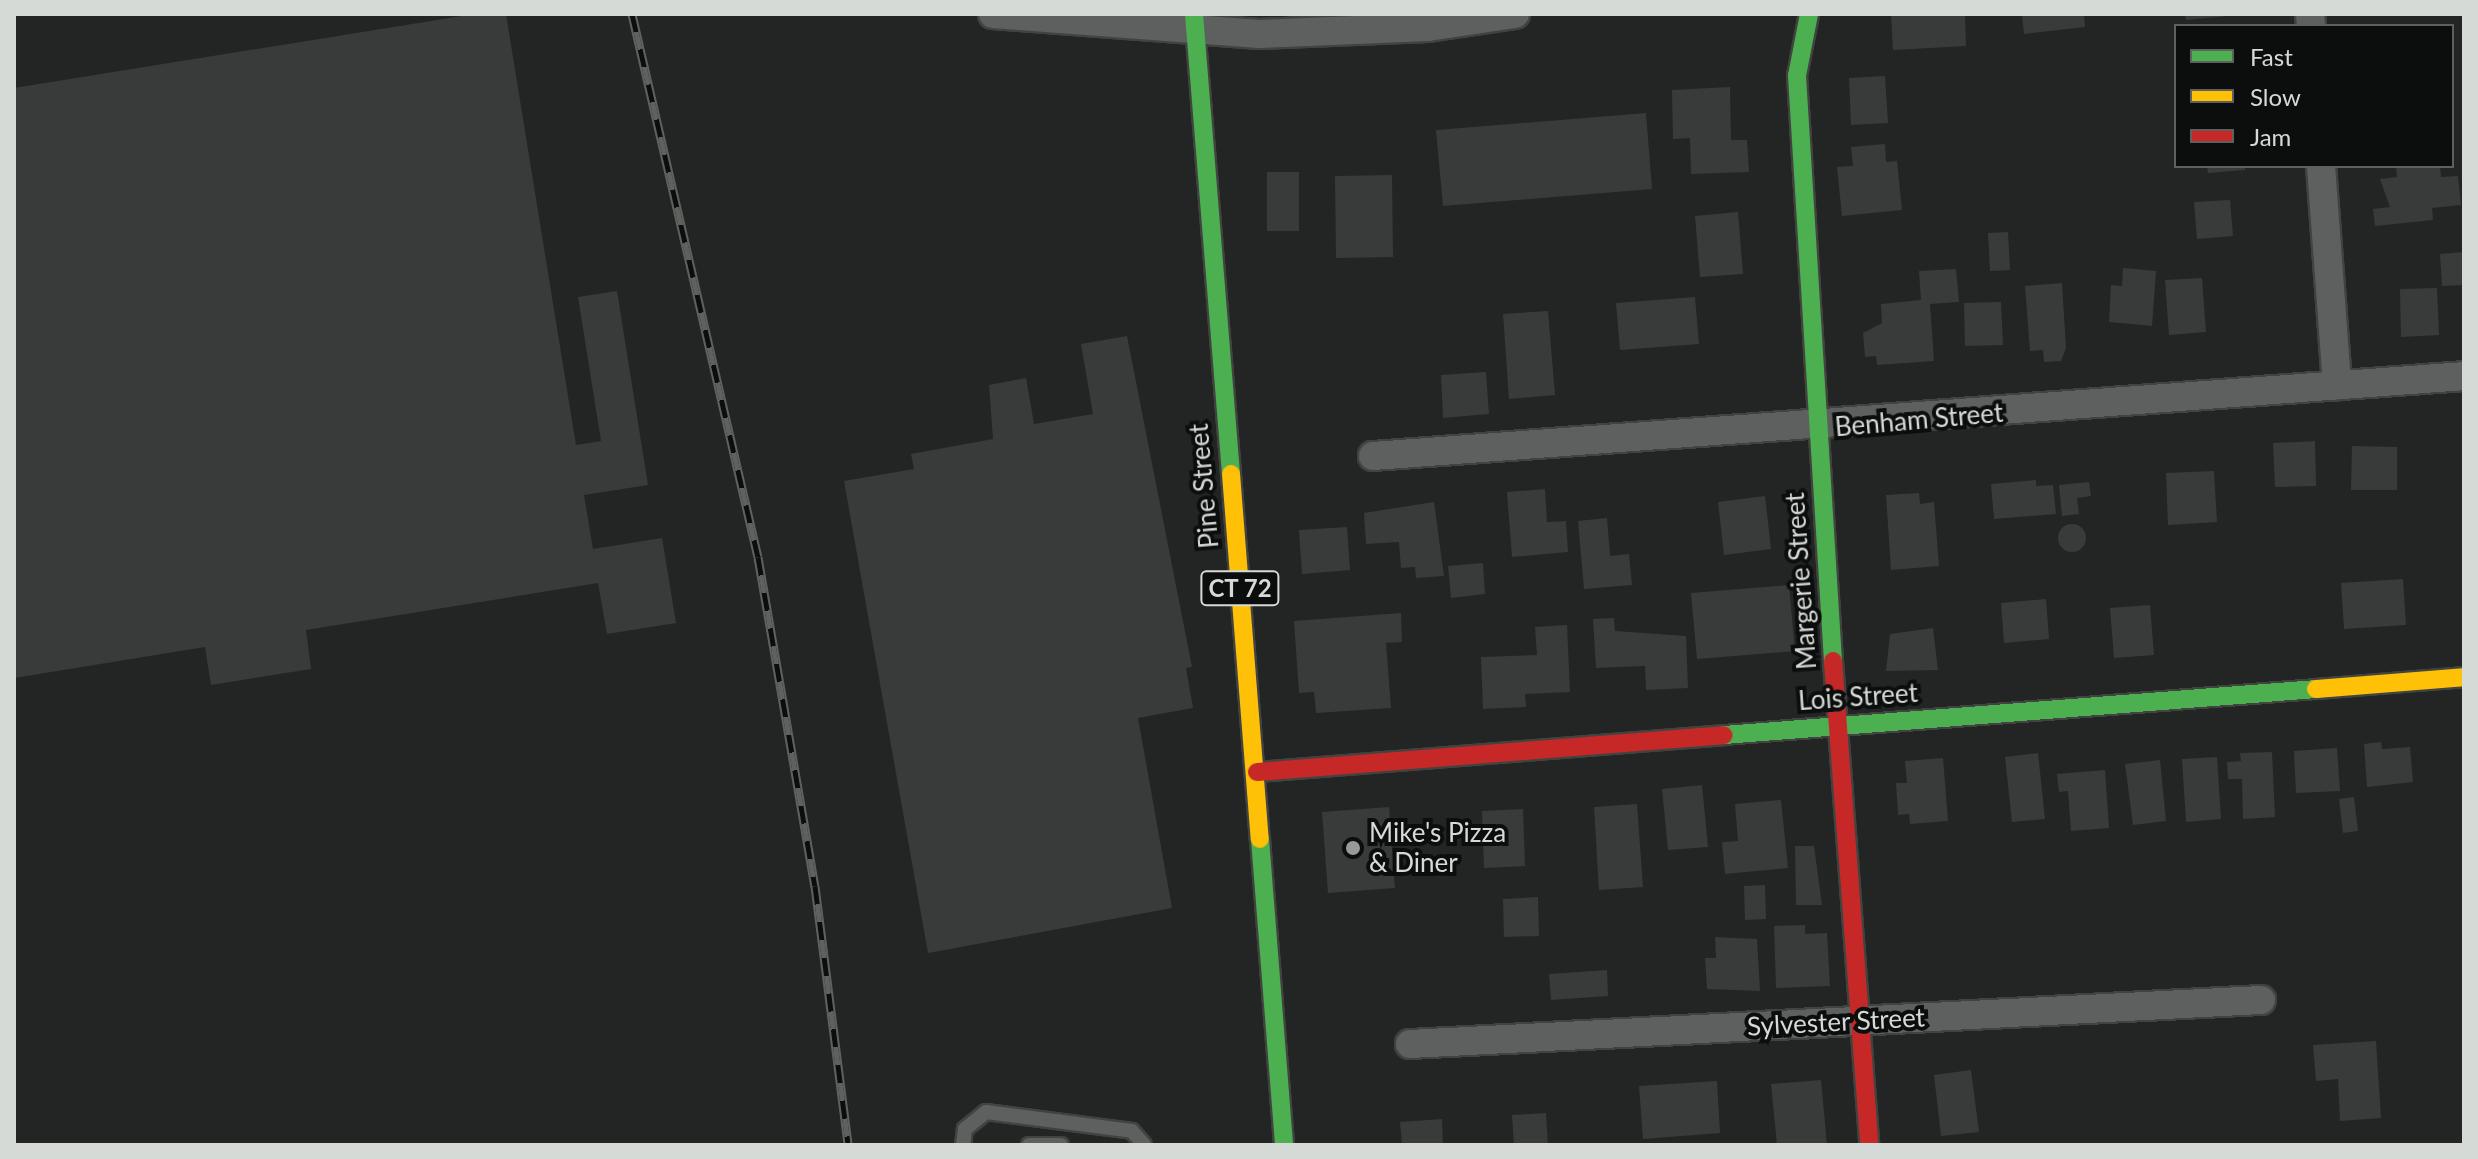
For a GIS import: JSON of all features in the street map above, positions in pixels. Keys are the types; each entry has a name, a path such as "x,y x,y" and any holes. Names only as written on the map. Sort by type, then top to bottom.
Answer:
{"main road":[{"name":"Margerie Street","path":"1809,14 1797,76 1815,428 1869,1145"},
{"name":"Pine Street","path":"1194,23 1257,772 1284,1145"},
{"name":"Lois Street","path":"1257,772 2464,677"}],"street":[{"path":"993,14 1194,23 1428,27 1515,14"},
{"path":"2321,168 2337,385"},
{"name":"Benham Street","path":"1373,456 1815,428 2464,376"},
{"name":"Sylvester Street","path":"1410,1044 2261,1000"}],"lane":[{"path":"963,1145 965,1129 986,1112 1132,1131 1144,1145"},
{"path":"1029,1145 1061,1145"}],"building":[{"path":"474,14 506,14 576,445 601,441 578,297 617,291 648,485 584,495 593,549 662,538 676,623 607,634 598,583 306,630 311,669 211,685 205,647 14,678 14,88"},
{"path":"1891,14 1965,14 1966,46 1893,50"},
{"path":"2022,14 2084,14 2085,27 2024,34"},
{"path":"2185,14 2228,14 2228,16 2186,20"},
{"path":"1885,76 1888,123 1851,125 1849,78"},
{"path":"1730,87 1731,140 1747,140 1749,172 1691,174 1690,138 1673,139 1672,90"},
{"path":"1646,113 1652,189 1443,206 1436,130"},
{"path":"1885,144 1886,162 1897,161 1902,210 1842,216 1837,167 1853,166 1851,147"},
{"path":"2207,168 2245,168 2245,170 2208,173"},
{"path":"2396,168 2440,168 2441,177 2458,176 2461,205 2432,208 2433,220 2375,226 2373,209 2390,207 2380,179 2397,177"},
{"path":"1267,172 1299,172 1299,231 1267,231"},
{"path":"1392,175 1393,257 1336,258 1335,176"},
{"path":"2230,200 2233,236 2197,239 2194,202"},
{"path":"1738,212 1743,274 1700,277 1695,216"},
{"path":"2008,232 2010,270 1990,271 1988,233"},
{"path":"2464,252 2464,285 2442,286 2440,254"},
{"path":"2123,268 2156,271 2152,326 2109,322 2111,285 2122,286"},
{"path":"1956,269 1959,302 1930,304 1934,361 1877,365 1876,356 1865,357 1863,333 1882,323 1881,304 1921,300 1919,271"},
{"path":"2202,278 2206,332 2169,335 2165,280"},
{"path":"2062,283 2066,348 2061,361 2044,362 2043,350 2030,351 2025,286"},
{"path":"2437,288 2439,335 2401,337 2400,289"},
{"path":"1695,297 1699,344 1620,350 1616,303"},
{"path":"2001,302 2003,345 1965,346 1964,303"},
{"path":"1548,311 1555,395 1509,399 1503,314"},
{"path":"1127,336 1192,667 1186,668 1193,708 1138,718 1172,908 928,953 844,481 914,469 911,454 993,439 989,385 1026,378 1034,424 1093,414 1081,344"},
{"path":"1486,372 1489,414 1443,418 1441,375"},
{"path":"2315,441 2316,486 2275,487 2273,443"},
{"path":"2352,446 2397,447 2397,490 2351,490"},
{"path":"2214,471 2217,522 2168,525 2166,473"},
{"path":"2036,480 2036,486 2053,485 2056,514 1994,519 1991,484"},
{"path":"2089,482 2091,496 2077,498 2079,514 2062,516 2059,485"},
{"path":"1545,489 1547,522 1566,521 1568,552 1512,557 1507,492"},
{"path":"1919,493 1920,504 1934,502 1939,566 1891,570 1886,495"},
{"path":"1765,496 1771,549 1724,555 1718,502"},
{"path":"1434,502 1444,576 1416,578 1415,567 1401,568 1399,542 1366,544 1364,513"},
{"path":"1607,518 1610,556 1629,554 1632,585 1584,589 1578,521"},
{"path":"2072,524 2082,528 2086,538 2082,548 2072,552 2062,548 2058,538 2062,528"},
{"path":"1347,527 1350,570 1302,574 1299,530"},
{"path":"1483,563 1485,594 1451,598 1448,566"},
{"path":"2403,579 2406,625 2344,629 2341,583"},
{"path":"1789,585 1795,651 1697,659 1691,593"},
{"path":"2046,599 2049,639 2004,643 2001,603"},
{"path":"2150,605 2154,655 2114,658 2110,608"},
{"path":"1401,613 1402,642 1386,643 1391,708 1316,713 1314,692 1299,693 1294,621"},
{"path":"1614,618 1615,631 1686,636 1688,688 1646,690 1645,666 1596,668 1593,619"},
{"path":"1567,625 1570,692 1525,694 1526,707 1483,709 1481,657 1537,655 1535,627"},
{"path":"1933,628 1938,670 1886,671 1890,634"},
{"path":"2381,742 2382,749 2410,747 2413,782 2367,787 2364,744"},
{"path":"2337,748 2340,791 2296,793 2294,751"},
{"path":"2272,752 2275,817 2243,819 2242,779 2228,779 2227,762 2241,761 2240,753"},
{"path":"2038,753 2045,819 2012,822 2005,757"},
{"path":"2217,757 2221,819 2186,822 2182,759"},
{"path":"1943,758 1948,821 1910,824 1909,814 1898,815 1896,783 1907,783 1905,761"},
{"path":"2160,760 2166,821 2133,825 2125,764"},
{"path":"2105,770 2109,828 2071,831 2068,791 2059,792 2057,774"},
{"path":"1702,785 1708,847 1668,850 1662,789"},
{"path":"2354,797 2358,831 2343,833 2339,799"},
{"path":"1781,800 1788,868 1725,874 1722,842 1738,841 1735,804"},
{"path":"1637,804 1643,887 1599,890 1594,807"},
{"path":"1389,807 1395,888 1328,893 1322,812"},
{"path":"1523,809 1525,866 1484,868 1482,811"},
{"path":"1795,846 1814,846 1822,905 1796,905"},
{"path":"1765,885 1766,919 1745,920 1744,886"},
{"path":"1538,897 1539,936 1504,937 1503,899"},
{"path":"1805,925 1805,934 1827,933 1830,986 1776,988 1774,926"},
{"path":"1715,937 1757,939 1760,991 1707,989 1705,958 1716,958"},
{"path":"1607,970 1608,996 1551,1000 1549,974"},
{"path":"2376,1041 2381,1118 2340,1121 2338,1079 2316,1081 2313,1045"},
{"path":"1971,1070 1979,1132 1941,1136 1934,1075"},
{"path":"1821,1080 1827,1145 1777,1145 1771,1084"},
{"path":"1717,1081 1720,1133 1643,1139 1639,1086"},
{"path":"1546,1113 1548,1145 1514,1145 1512,1115"},
{"path":"1442,1119 1443,1145 1402,1145 1400,1122"}],"railway":[{"path":"632,14 758,557 815,886 848,1145"}],"traffic: fast":[{"path":"1194,14 1231,474"},
{"path":"1809,14 1797,76 1833,661"},
{"path":"1724,735 2316,689"},
{"path":"1260,839 1284,1145"}],"traffic: slow":[{"path":"1231,474 1260,839"},
{"path":"2316,689 2464,677"}],"traffic: jam":[{"path":"1833,661 1869,1145"},
{"path":"1257,772 1724,735"}],"place":[{"name":"Mike's Pizza & Diner","path":"1353,848"}]}
